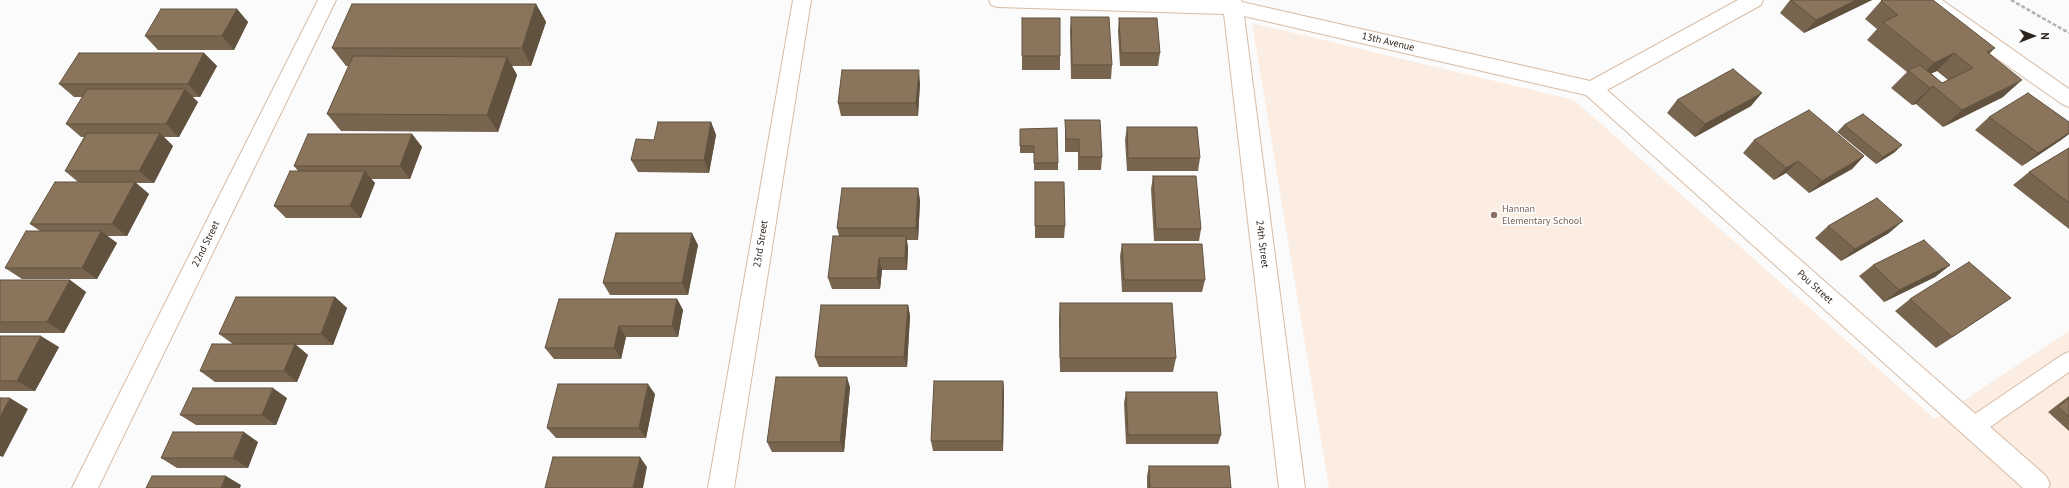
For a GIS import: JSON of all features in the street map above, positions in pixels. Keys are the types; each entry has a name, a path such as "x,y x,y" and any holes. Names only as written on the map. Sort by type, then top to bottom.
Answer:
{"street":[{"name":"22nd Street","path":"85,488 326,0"},
{"name":"23rd Street","path":"721,488 802,0"},
{"name":"13th Avenue","path":"998,0 1232,4 1592,89"},
{"path":"1592,89 1754,0"},
{"path":"1928,0 2069,99"},
{"name":"24th Street","path":"1232,4 1292,488"},
{"name":"Pou Street","path":"1592,89 2037,484"}],"lane":[{"path":"1973,427 2069,361"}],"path":[{"path":"2011,0 2069,33"}],"shaded area":[{"name":"Hannan Elementary School","path":"1252,23 1574,100 1935,419 2069,331 2069,488 1329,488"}],"building":[{"path":"1791,0 1856,0 1816,20"},
{"path":"1933,0 1995,48 1987,52 2022,80 1962,110 1933,86 1930,88 1908,70 1920,65 1942,83 1973,68 1954,53 1934,63 1883,22 1898,15 1881,1"},
{"path":"352,4 536,4 522,48 332,48"},
{"path":"161,9 237,9 222,36 145,36"},
{"path":"1071,17 1109,17 1112,65 1072,65"},
{"path":"1022,18 1060,18 1060,56 1022,56"},
{"path":"1119,18 1157,18 1160,53 1121,53"},
{"path":"79,53 204,53 188,84 59,84"},
{"path":"353,56 507,57 487,115 327,114"},
{"path":"1733,69 1762,93 1705,124 1677,100"},
{"path":"842,70 919,70 916,103 838,103"},
{"path":"87,89 185,89 166,124 66,124"},
{"path":"2028,93 2069,122 2069,133 2038,153 1989,117"},
{"path":"1809,110 1864,156 1822,181 1798,161 1786,168 1754,140"},
{"path":"1863,114 1902,145 1883,157 1844,125"},
{"path":"1065,120 1100,120 1102,157 1079,157 1079,139 1066,139"},
{"path":"658,122 711,122 704,160 631,160 636,139 654,140"},
{"path":"1127,127 1197,127 1200,158 1128,158"},
{"path":"1057,128 1058,163 1034,163 1034,146 1020,146 1020,129"},
{"path":"87,133 160,133 139,171 65,171"},
{"path":"308,134 412,134 400,166 294,166"},
{"path":"2069,148 2069,203 2029,172"},
{"path":"290,171 365,171 350,206 274,206"},
{"path":"1153,176 1196,176 1201,229 1156,229"},
{"path":"55,182 135,182 112,224 30,224"},
{"path":"1035,182 1064,182 1065,226 1035,226"},
{"path":"842,188 918,188 916,228 837,228"},
{"path":"1877,198 1903,221 1855,249 1828,226"},
{"path":"26,231 101,231 82,268 5,268"},
{"path":"616,233 692,233 682,283 603,283"},
{"path":"833,236 906,236 905,258 879,258 877,278 828,278"},
{"path":"1924,240 1950,265 1899,290 1873,265"},
{"path":"1122,244 1202,244 1205,280 1124,280"},
{"path":"1969,262 2011,298 1952,337 1910,299"},
{"path":"0,280 70,280 47,322 0,322"},
{"path":"236,297 335,297 321,334 219,334"},
{"path":"559,299 677,299 672,326 619,326 614,348 545,348"},
{"path":"1060,303 1172,303 1176,358 1060,358"},
{"path":"821,305 908,305 904,357 815,357"},
{"path":"0,336 41,336 17,381 0,381"},
{"path":"212,344 295,344 284,371 200,371"},
{"path":"776,377 847,377 840,442 767,442"},
{"path":"934,381 1003,381 1002,441 931,441"},
{"path":"558,384 648,384 639,428 547,428"},
{"path":"193,388 273,388 262,415 180,415"},
{"path":"1126,392 1217,392 1221,435 1128,435"},
{"path":"0,398 10,398 0,417"},
{"path":"2069,398 2069,417 2058,407"},
{"path":"173,432 244,432 233,458 161,458"},
{"path":"553,457 640,457 633,488 545,488"},
{"path":"1149,466 1229,466 1231,488 1150,488"},
{"path":"152,476 226,476 221,488 146,488"}],"place":[{"name":"Hannan Elementary School","path":"1494,215"}]}
